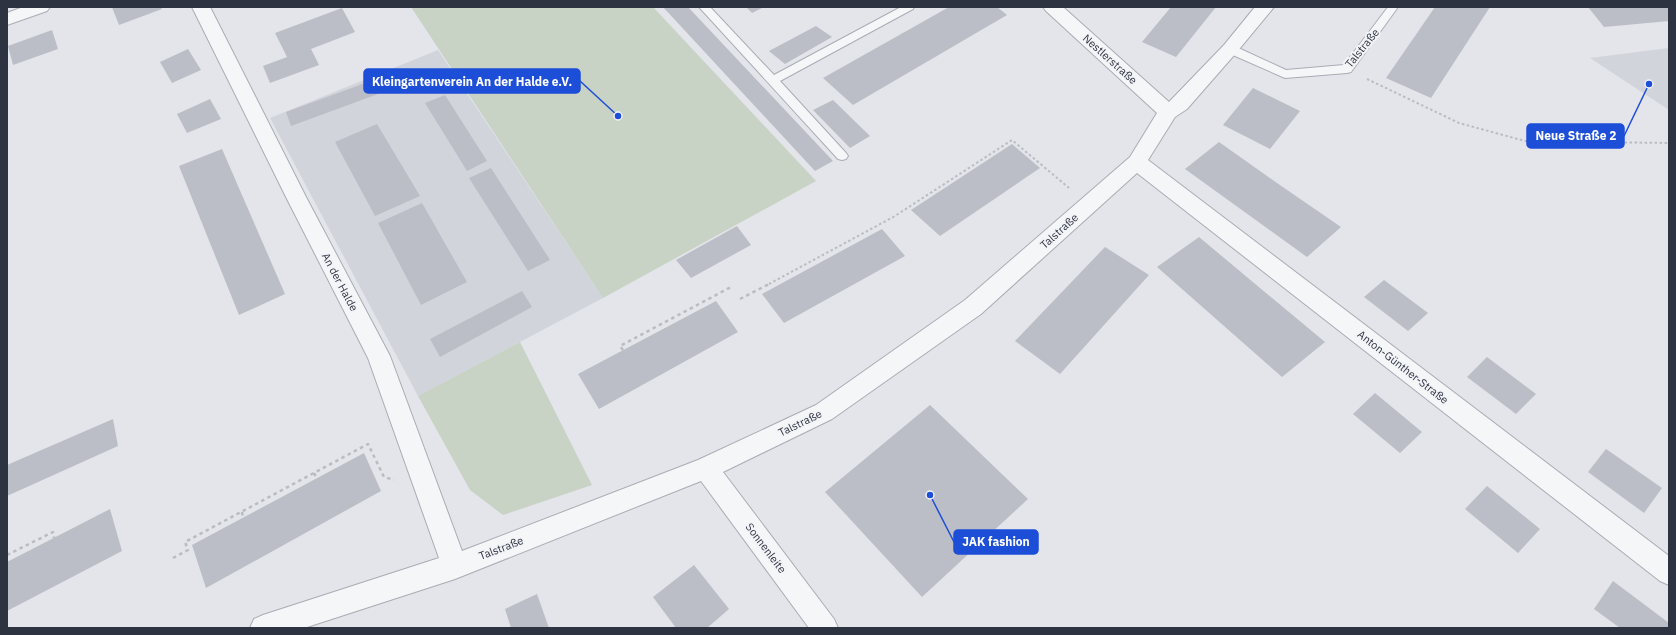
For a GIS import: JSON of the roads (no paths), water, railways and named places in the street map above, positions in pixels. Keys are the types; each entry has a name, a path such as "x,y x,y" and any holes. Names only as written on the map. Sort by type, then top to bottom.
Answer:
{"street":[{"path":"7,19 41,7"},
{"name":"An der Halde","path":"202,7 296,197 379,356 455,566"},
{"name":"Nestlerstraße","path":"1052,7 1168,112"},
{"name":"Talstraße","path":"263,628 455,566 706,468 824,412 974,307 1137,162 1168,112 1180,104 1230,49 1265,7"},
{"name":"Anton-Günther-Straße","path":"1137,162 1669,572"},
{"name":"Sonnenleite","path":"706,468 825,628"}],"lane":[{"path":"704,7 842,156"},
{"path":"773,80 909,7"},
{"name":"Talstraße","path":"1230,49 1285,74 1347,69 1393,7"}],"place":[{"name":"Neue Straße 2","path":"1649,84"},
{"name":"Kleingartenverein An der Halde e.V.","path":"618,116"},
{"name":"JAK fashion","path":"930,495"}]}
